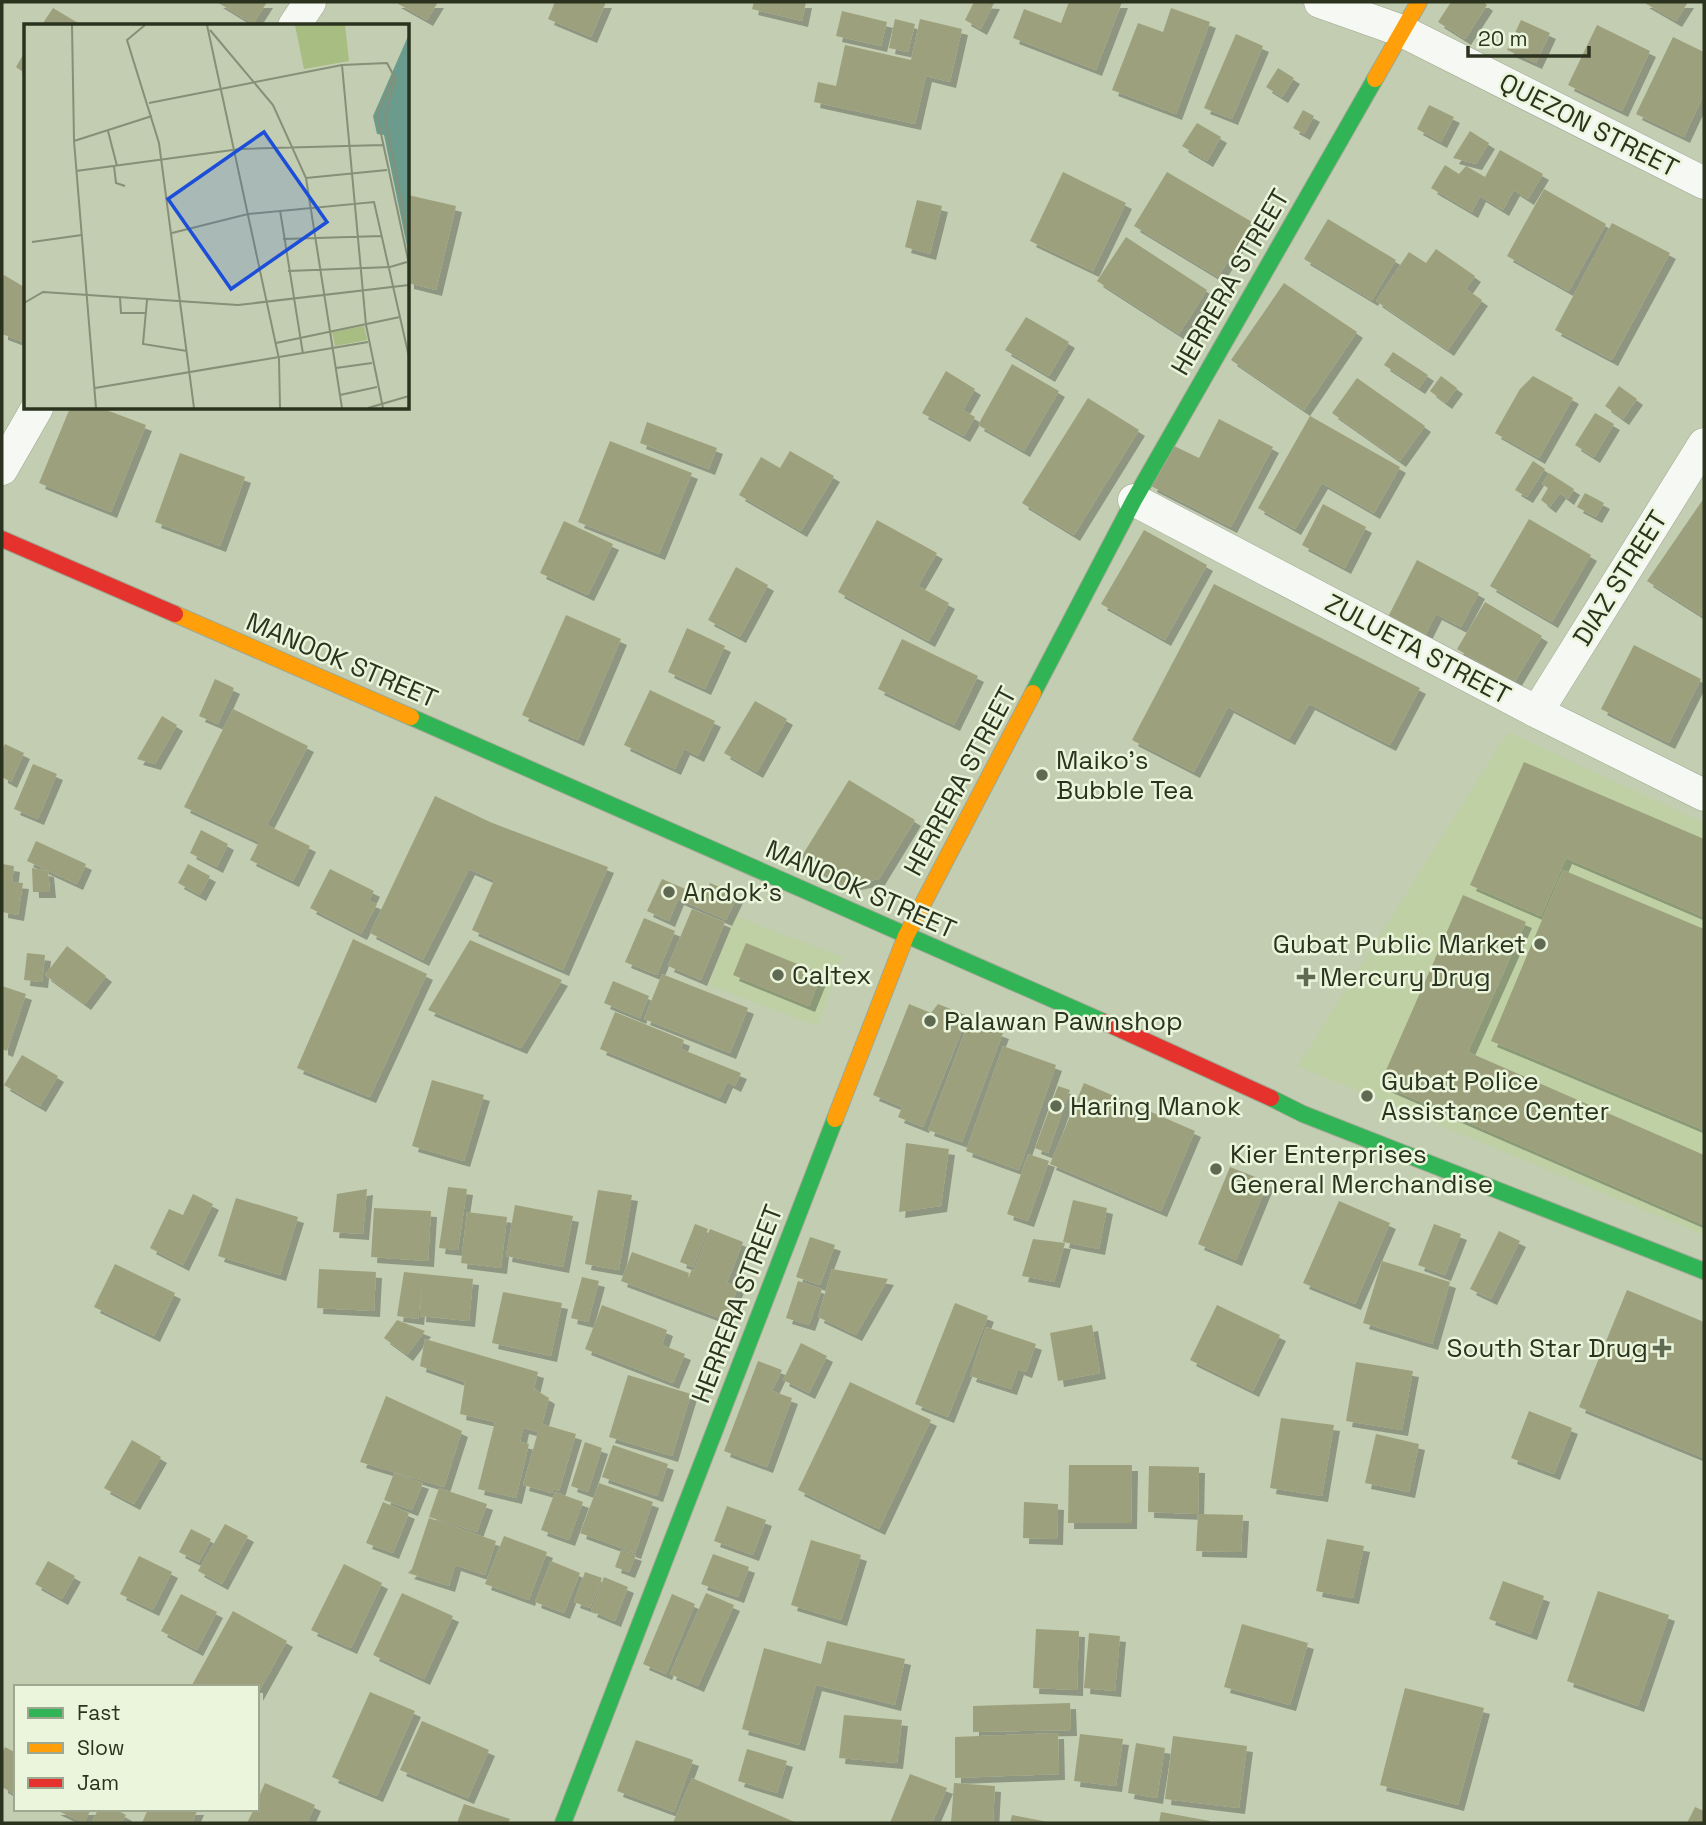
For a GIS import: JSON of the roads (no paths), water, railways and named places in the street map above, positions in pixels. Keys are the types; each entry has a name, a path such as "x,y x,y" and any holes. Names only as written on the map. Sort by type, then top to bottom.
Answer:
{"street":[{"path":"295,24 310,2"},
{"name":"QUEZON STREET","path":"1320,2 1402,31 1704,183"},
{"name":"HERRERA STREET","path":"563,1823 906,936 1134,500 1419,2"},
{"path":"2,469 36,410"},
{"name":"DIAZ STREET","path":"1536,712 1704,444"},
{"name":"ZULUETA STREET","path":"1134,500 1536,712 1704,795"},
{"name":"MANOOK STREET","path":"2,539 578,789 1237,1081 1303,1114 1704,1271"}],"place":[{"name":"Maiko's Bubble Tea","path":"1042,775"},
{"name":"Andok's","path":"669,892"},
{"name":"Gubat Public Market","path":"1540,944"},
{"name":"Caltex","path":"778,975"},
{"name":"Mercury Drug","path":"1306,977"},
{"name":"Palawan Pawnshop","path":"930,1021"},
{"name":"Gubat Police Assistance Center","path":"1367,1096"},
{"name":"Haring Manok","path":"1056,1106"},
{"name":"Kier Enterprises General Merchandise","path":"1216,1169"},
{"name":"South Star Drug","path":"1662,1348"}]}
